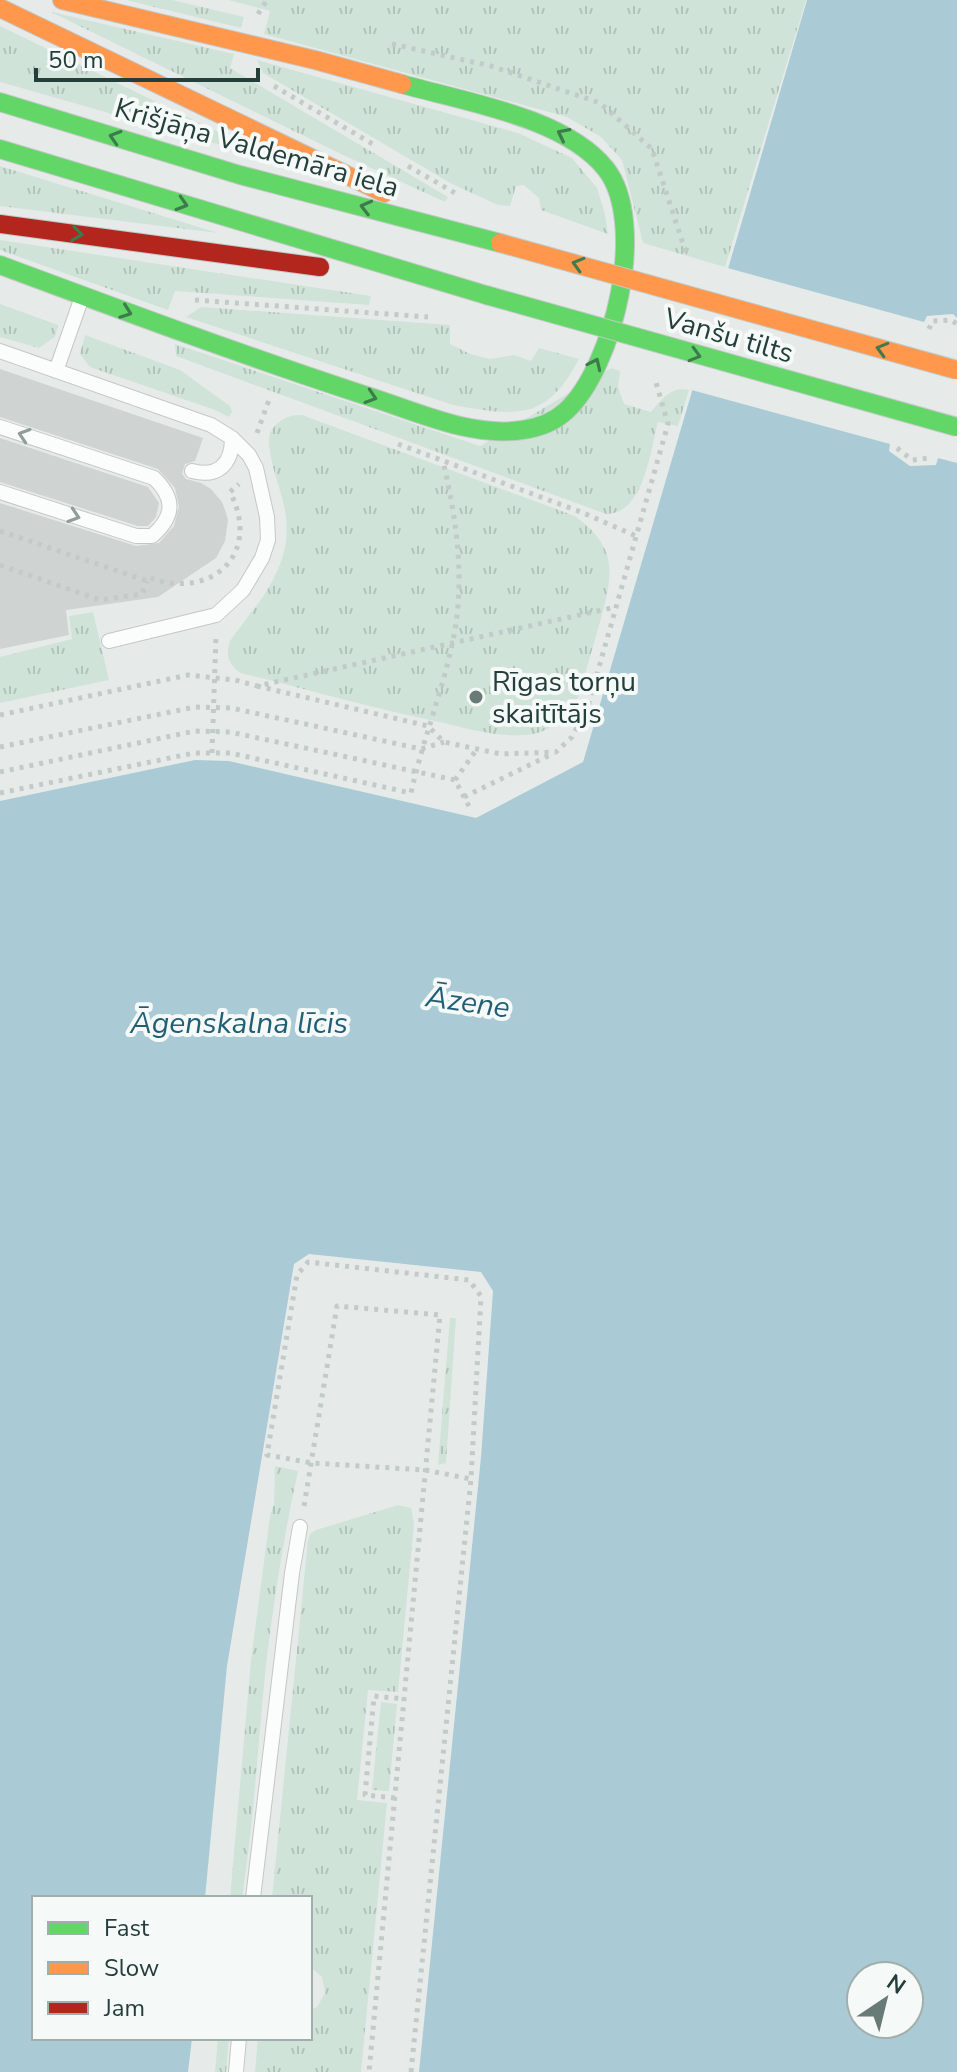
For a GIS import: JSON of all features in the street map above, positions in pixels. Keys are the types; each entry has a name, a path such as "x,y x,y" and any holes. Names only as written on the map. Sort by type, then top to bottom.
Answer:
{"main road":[{"path":"0,265 314,379 488,431 530,430 563,414 586,385 611,325 625,244 623,210 615,183 604,163 568,136 537,122 249,44 62,0"},
{"path":"0,8 468,233"},
{"name":"Krišjāņa Valdemāra iela","path":"0,102 240,175 500,243"},
{"path":"0,149 447,284"},
{"path":"0,224 447,284"},
{"name":"Vanšu tilts","path":"500,243 957,370"},
{"name":"Vanšu tilts","path":"447,284 957,427"}],"lane":[{"path":"56,371 82,296"},
{"path":"0,351 211,425 232,438 249,455 256,468 267,517 268,540 262,558 243,590 216,615 109,641"},
{"path":"0,427 154,478 165,489 171,506 165,525 152,536 136,536 0,492"},
{"path":"192,471 205,474 216,471 228,461 232,438"},
{"path":"253,1896 300,1527"},
{"path":"236,2072 239,2040"}],"path":[{"path":"249,44 258,14 267,0"},
{"path":"245,11 258,14"},
{"path":"270,84 380,149"},
{"path":"407,165 462,198"},
{"path":"183,299 434,318"},
{"path":"464,797 556,752 572,737 588,706 668,424 655,378"},
{"path":"256,391 285,402"},
{"path":"0,565 100,600 142,594 150,578 176,586 207,580 231,559 241,531 239,515 230,492 240,484 270,397"},
{"path":"386,440 581,512 636,536"},
{"path":"0,793 194,753 230,753 411,793 453,641 459,554 454,509 443,461"},
{"path":"0,531 147,581"},
{"path":"257,686 616,607"},
{"path":"212,753 216,615"},
{"path":"0,715 188,675 257,686 428,726 444,742"},
{"path":"0,747 195,707 213,707 231,708 421,749 444,742 501,754 556,752"},
{"path":"0,772 195,731 213,731 455,780"},
{"path":"455,780 477,749"},
{"path":"455,780 471,810"},
{"path":"411,2072 471,1479 481,1296 469,1280 308,1262 297,1275 267,1455 312,1463 425,1470 471,1479"},
{"path":"300,1527 337,1306 440,1315 369,2072"},
{"path":"395,1798 365,1795 374,1696 405,1699"}],"green space":[{"path":"126,0 172,0 244,17 241,28"},
{"path":"228,0 806,0 725,267 643,243 622,160 601,137 567,117 264,34 270,11"},
{"path":"51,12 234,54 230,68 448,197 445,202 341,154"},
{"path":"0,26 247,146 245,152 0,82"},
{"path":"257,60 518,133 572,158 597,188 608,234 541,210 539,198 524,185 516,186 510,206 498,205 452,184 263,73"},
{"path":"0,166 218,233 0,206"},
{"path":"0,240 371,296 369,305 175,291 168,310 0,250"},
{"path":"0,304 58,325 55,337 39,348 0,337"},
{"path":"201,307 450,325 450,344 470,354 490,359 514,355 531,361 539,348 579,359 567,380 541,404 512,412 475,409 453,405 186,317"},
{"path":"85,335 180,370 230,406 232,412 229,417 90,367 80,354"},
{"path":"175,344 480,446 611,368 620,371 618,387 624,404 651,412 672,392 689,390 678,426 658,422 637,493 619,511 606,514 176,356"},
{"path":"295,415 575,516 599,539 609,563 608,590 579,695 561,719 548,729 534,734 489,733 241,673 234,667 228,656 230,641 269,586 285,547 286,520 269,438 276,425"},
{"path":"93,612 109,680 0,703 0,657 72,639 69,616"},
{"path":"450,1318 456,1318 446,1463 438,1465"},
{"path":"275,1466 298,1471 269,1640 242,1896 230,1896 251,1660 274,1504"},
{"path":"398,1505 411,1508 414,1524 398,1692 368,1690 357,1800 387,1803 361,2072 255,2072 258,2040 312,2040 312,2009 317,2007 325,1993 322,1977 312,1969 312,1896 272,1896 308,1540 316,1530"},
{"path":"381,1702 397,1704 389,1791 372,1790"},
{"path":"218,2040 229,2040 226,2072 215,2072"}],"water":[{"path":"807,0 957,0 957,2072 419,2072 481,1457 493,1291 481,1272 309,1254 294,1264 227,1666 205,1896 32,1896 32,2040 192,2040 188,2072 0,2072 0,801 195,760 229,761 476,818 583,762"}],"pier":[{"path":"724,267 924,322 927,316 953,314 957,318 957,463 938,458 936,465 910,466 889,451 890,444 688,389"}],"building":[{"path":"0,369 203,438 195,461 185,464 182,474 186,479 211,489 222,502 228,520 225,541 216,558 158,597 66,610 69,635 0,649 0,503 136,546 159,543 174,526 179,507 175,488 158,469 0,417"},
{"path":"0,438 148,487 159,503 156,517 148,526 138,526 0,482"}],"traffic: fast":[{"path":"0,265 227,348 442,421 502,431 546,424 566,411 583,390 611,329 620,294 624,258 624,223 618,193 606,169 588,151 566,136 512,114 402,84"},
{"path":"0,102 240,175 500,243"},
{"path":"0,149 486,295"},
{"path":"486,295 957,427"}],"traffic: slow":[{"path":"62,0 315,60 402,84"},
{"path":"0,8 384,193"},
{"path":"500,243 957,370"}],"traffic: jam":[{"path":"0,224 320,267"}],"place":[{"name":"Rīgas torņu skaitītājs","path":"476,697"}],"water label":[{"name":"Āzene","path":"468,1002"},
{"name":"Āgenskalna līcis","path":"239,1023"}]}
